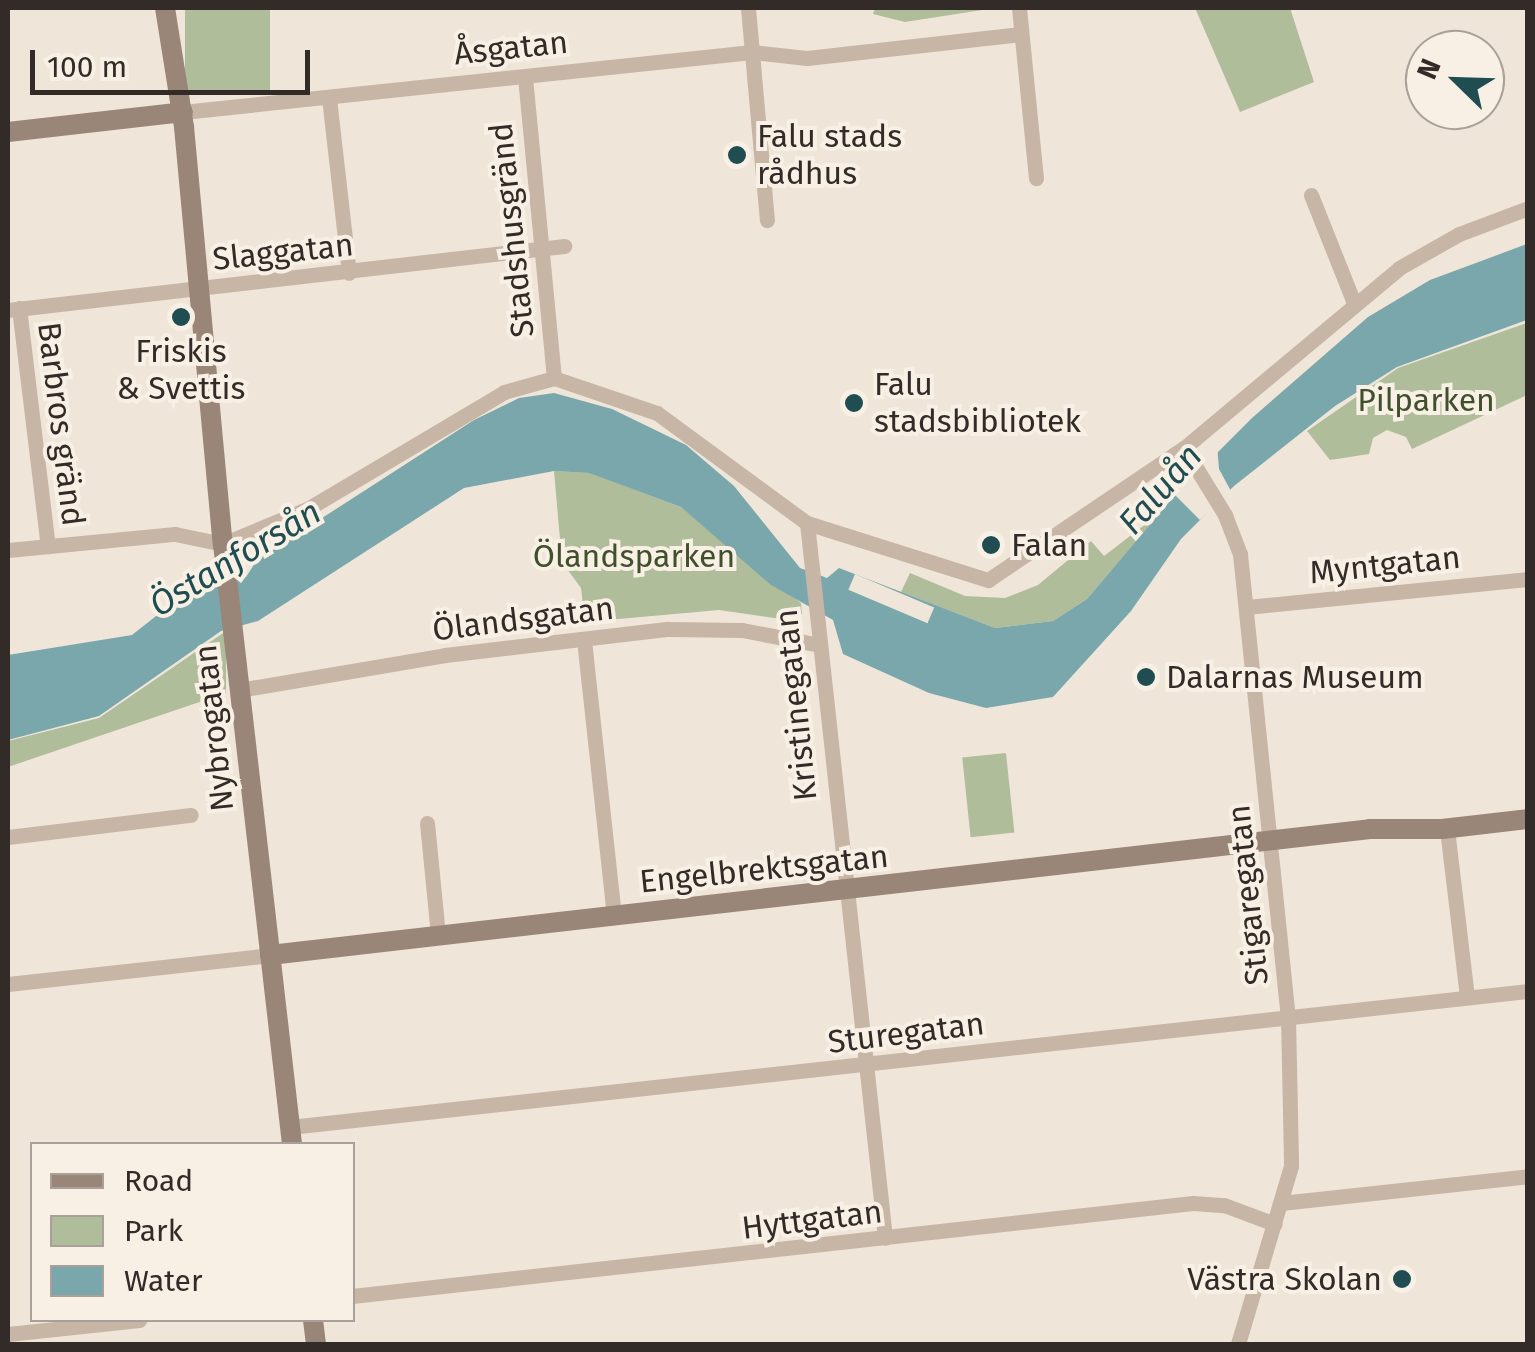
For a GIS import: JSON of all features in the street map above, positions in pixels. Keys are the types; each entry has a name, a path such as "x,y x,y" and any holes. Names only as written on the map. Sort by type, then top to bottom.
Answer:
{"street":[{"name":"Nybrogatan","path":"165,8 183,112 226,574 291,1136"},
{"path":"748,8 767,220"},
{"path":"1018,8 1036,178"},
{"name":"Åsgatan","path":"8,132 752,52 807,58 1021,34"},
{"name":"Stadshusgränd","path":"525,77 538,248 554,378"},
{"path":"329,98 349,273"},
{"path":"1311,196 1354,303"},
{"path":"8,550 175,534 224,544 308,508 504,392 554,378 603,390 668,419 807,523 988,580 1184,448 1354,303 1459,234 1528,208"},
{"name":"Slaggatan","path":"13,309 564,246"},
{"name":"Barbros gränd","path":"13,309 48,546"},
{"name":"Stigaregatan","path":"1184,448 1218,504 1240,554 1288,1016 1293,1150 1282,1202 1238,1344"},
{"name":"Kristinegatan","path":"807,523 815,644 885,1238"},
{"name":"Myntgatan","path":"1247,606 1528,578"},
{"name":"Ölandsgatan","path":"239,690 584,640 706,628 815,644"},
{"path":"584,640 614,916"},
{"path":"8,836 191,814"},
{"name":"Engelbrektsgatan","path":"8,984 1370,829 1447,828 1528,819"},
{"path":"427,822 438,936"},
{"path":"1447,828 1467,998"},
{"name":"Sturegatan","path":"291,1136 866,1065 1528,991"},
{"path":"1282,1202 1528,1176"},
{"name":"Hyttgatan","path":"355,1296 1193,1203 1224,1205 1275,1224"},
{"path":"8,1334 120,1322"}],"green space":[{"path":"185,8 270,8 270,91 185,91"},
{"path":"875,8 995,8 905,22 873,14"},
{"path":"1195,8 1290,8 1314,82 1240,112"},
{"name":"Pilparken","path":"1527,323 1527,395 1412,449 1406,437 1387,430 1373,438 1369,454 1330,460 1307,431 1398,368"},
{"name":"Ölandsparken","path":"554,471 590,473 681,507 801,603 802,614 788,620 719,610 585,622 581,588 562,562"},
{"path":"1160,513 1087,599 1053,621 995,628 901,592 910,573 965,596 1005,598 1038,585 1091,541 1104,556"},
{"path":"226,631 226,693 8,767 8,741 99,718"},
{"path":"1006,753 1014,833 971,837 962,758"}],"water":[{"path":"1527,244 1527,320 1397,367 1335,406 1234,486 1181,539 1131,611 1053,697 986,708 929,693 843,654 833,620 771,585 681,507 589,473 554,471 464,488 258,621 221,631 99,716 8,740 8,655 132,635 184,594 246,577 257,560 474,420 519,398 554,393 612,409 686,445 734,486 800,568 827,578 839,568 995,628 1053,621 1087,599 1175,495 1252,418 1368,317 1430,280"}],"pier":[{"path":"1217,445 1219,469 1231,491 1200,520 1173,493"},
{"path":"855,574 934,608 928,623 848,590"}],"place":[{"name":"Falu stads rådhus","path":"737,155"},
{"name":"Friskis & Svettis","path":"181,317"},
{"name":"Falu stadsbibliotek","path":"854,403"},
{"name":"Falan","path":"991,545"},
{"name":"Dalarnas Museum","path":"1146,677"},
{"name":"Västra Skolan","path":"1402,1279"}],"water label":[{"name":"Faluån","path":"1160,489"},
{"name":"Östanforsån","path":"235,558"}]}
